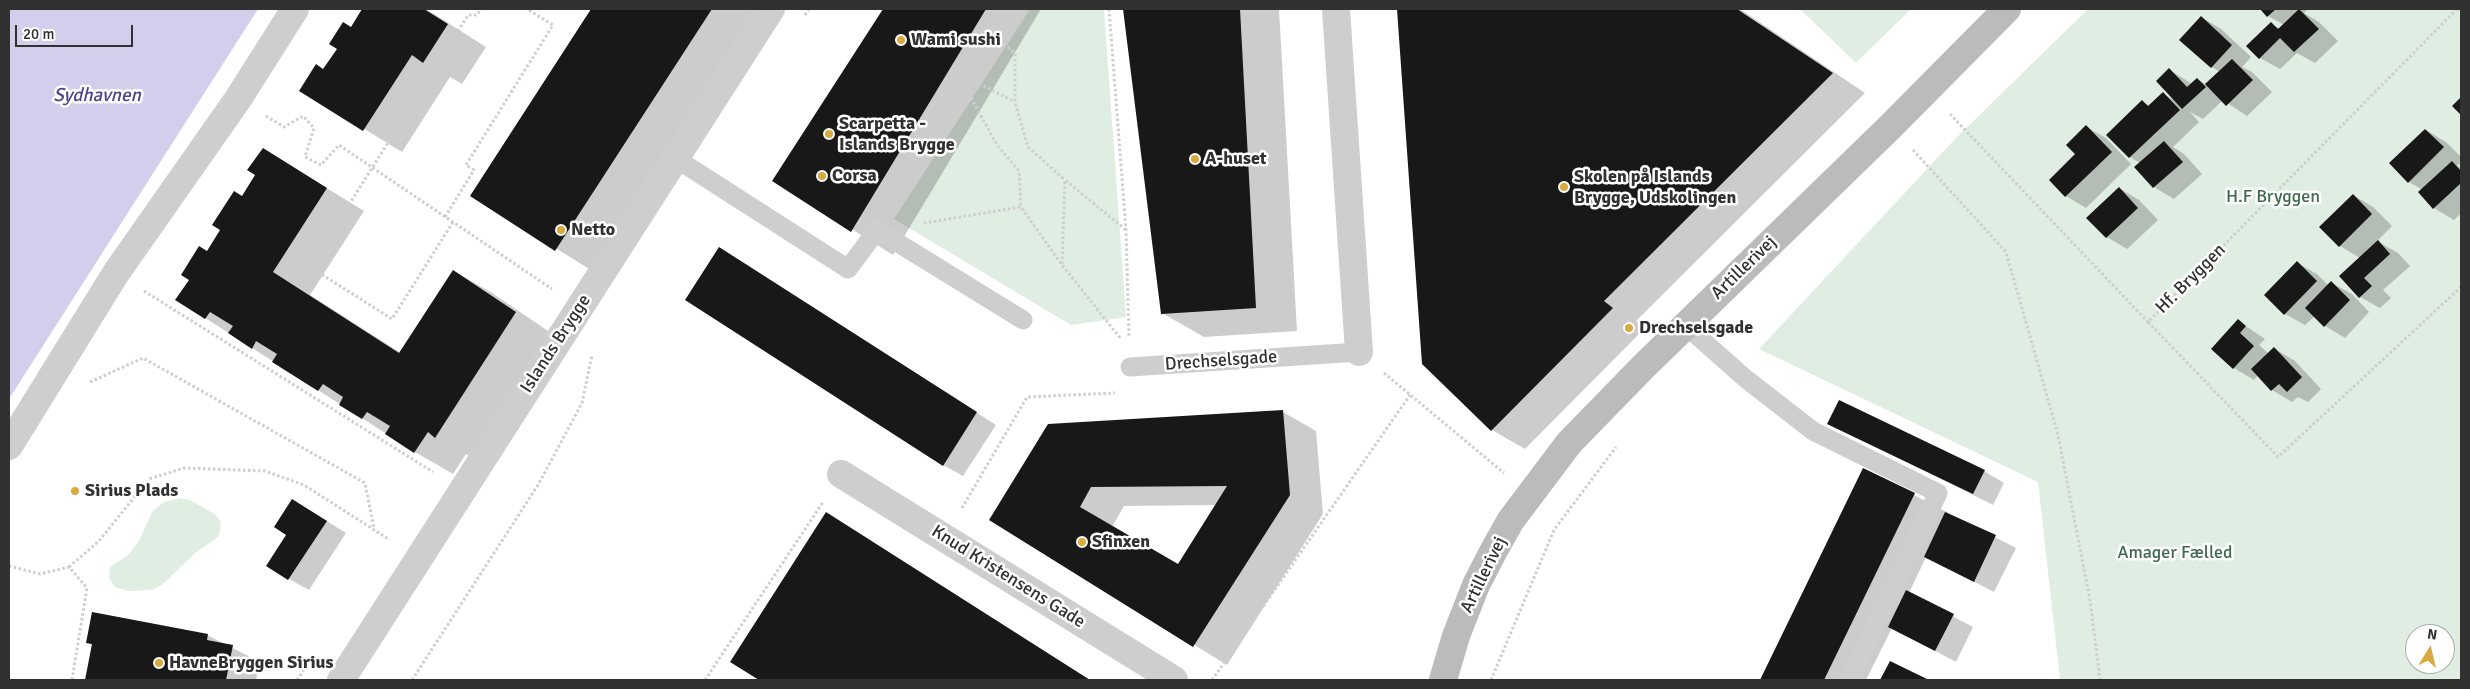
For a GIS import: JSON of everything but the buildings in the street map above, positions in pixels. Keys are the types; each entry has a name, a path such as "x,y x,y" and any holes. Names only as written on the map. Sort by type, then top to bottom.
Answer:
{"street":[{"path":"9,446 116,274 238,99 295,9"},
{"name":"Islands Brygge","path":"341,680 771,9"},
{"path":"1336,9 1359,352"},
{"name":"Artillerivej","path":"1443,680 1456,636 1476,585 1511,520 1570,443 1685,325 1891,126 1926,88 2006,9"},
{"name":"Knud Kristensens Gade","path":"841,474 1174,680"}],"lane":[{"path":"675,158 848,269 877,230 1023,320"},
{"path":"1685,325 1746,379 1813,431 1938,493 1849,680"},
{"name":"Drechselsgade","path":"1130,359 1359,352"}],"path":[{"path":"453,222 392,319 310,267 468,15 477,15 481,9"},
{"path":"445,217 474,170 466,165 553,25 527,9"},
{"path":"804,17 810,9"},
{"path":"877,230 1015,9"},
{"path":"944,538 1027,397 1131,392 1126,230 1109,9"},
{"name":"Hf. Bryggen","path":"2459,10 2148,322 2278,457 2461,287"},
{"path":"996,38 1015,53 1015,102 1028,147 1126,230"},
{"path":"970,79 1015,102"},
{"path":"965,87 997,145 1019,171 1021,207 1130,359"},
{"path":"1926,88 2148,322"},
{"path":"238,99 284,127 302,116 314,128 305,157 321,165 339,145 580,307"},
{"path":"1891,126 2006,252 2058,435 2090,600 2100,680"},
{"path":"1062,265 1065,180"},
{"path":"877,230 1021,207"},
{"path":"116,274 462,492"},
{"path":"412,680 538,486 582,403 593,351"},
{"path":"1359,352 1530,494"},
{"path":"83,385 143,358 365,483 374,529"},
{"path":"1212,680 1410,395"},
{"path":"1491,680 1554,530 1622,440"},
{"path":"9,566 40,574 69,567 99,541 149,479 184,468 265,471 304,485 395,543"},
{"path":"706,680 841,474"},
{"path":"69,567 87,588 72,680"}],"green space":[{"path":"1030,9 1104,9 1126,317 1071,325 894,219"},
{"path":"1800,9 1911,9 1856,63"},
{"path":"2088,9 2461,9 2461,680 2060,680 2038,482 1759,349 1955,139"},
{"path":"180,498 190,500 216,515 221,522 219,536 194,554 162,585 151,590 128,591 115,587 109,578 110,567 128,555 139,541 152,512 164,502"}],"water":[{"name":"Sydhavnen","path":"9,9 258,9 9,399"}],"place":[{"name":"Wami sushi","path":"901,40"},
{"name":"Scarpetta - Islands Brygge","path":"829,134"},
{"name":"A-huset","path":"1195,159"},
{"name":"Corsa","path":"822,176"},
{"name":"Skolen på Islands Brygge, Udskolingen","path":"1564,187"},
{"name":"Netto","path":"561,230"},
{"name":"Drechselsgade","path":"1629,328"},
{"name":"Sirius Plads","path":"75,491"},
{"name":"Sfinxen","path":"1082,542"},
{"name":"HavneBryggen Sirius","path":"159,663"}],"park label":[{"name":"H.F Bryggen","path":"2273,197"},
{"name":"Amager Fælled","path":"2175,553"}]}
